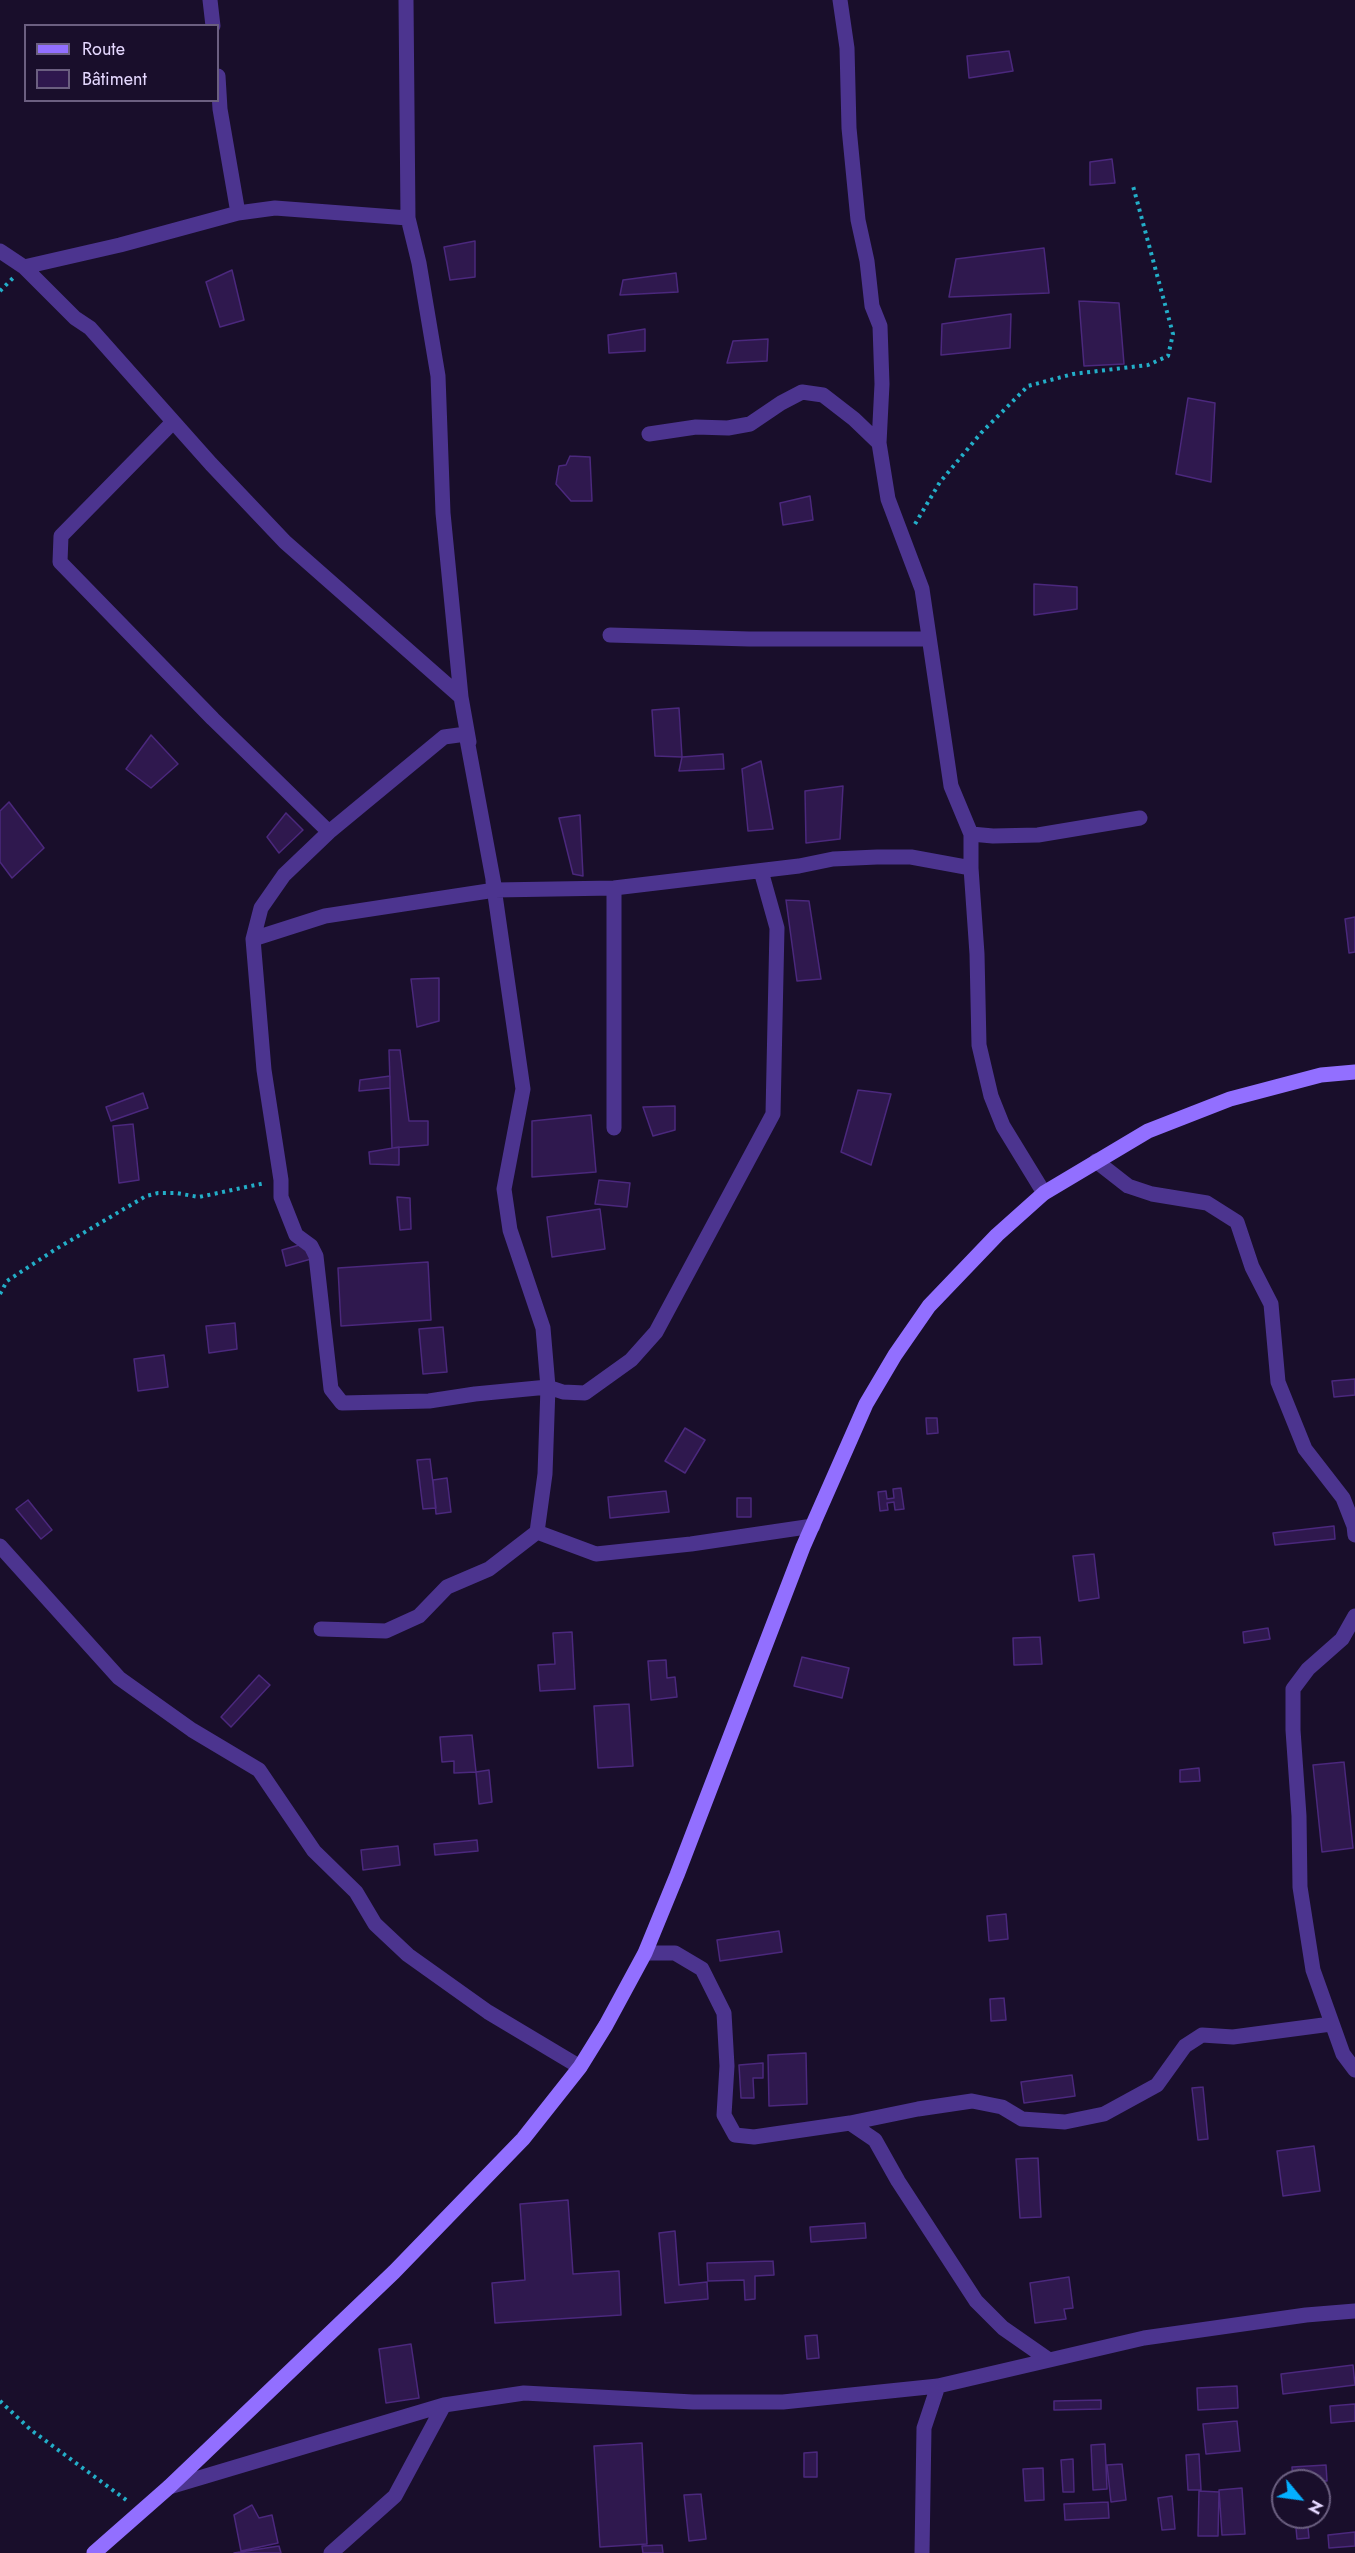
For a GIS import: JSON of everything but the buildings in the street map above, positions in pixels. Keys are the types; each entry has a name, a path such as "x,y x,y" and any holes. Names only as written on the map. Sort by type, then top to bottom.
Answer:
{"main road":[{"path":"94,2553 169,2487 402,2263 523,2139 580,2067 645,1953 813,1526 866,1404 895,1355 929,1306 997,1235 1044,1193 1148,1131 1230,1099 1321,1075 1355,1072"}],"street":[{"path":"210,0 213,24"},
{"path":"321,1629 386,1631 419,1616 447,1587 489,1569 537,1532 545,1474 548,1387 543,1329 510,1230 504,1189 523,1089 495,890 461,697 443,513 438,376 419,263 408,218 406,0"},
{"path":"840,0 847,48 849,128 858,220 867,261 872,306 880,326 882,384 879,442 888,499 922,589 951,786 971,834 979,1045 991,1096 1004,1126 1044,1193"},
{"path":"219,92 238,213"},
{"path":"24,267 120,245 238,213 274,208 408,218"},
{"path":"0,251 24,267 75,318 90,328 173,422 285,542 461,697"},
{"path":"649,434 696,427 728,428 750,424 781,403 802,393 823,395 879,442"},
{"path":"173,422 61,536 60,562 213,719 329,832"},
{"path":"610,635 749,639 928,639"},
{"path":"495,890 466,734 444,737 329,832 284,875 261,908 253,939 264,1070 281,1180 281,1197 296,1235 311,1246 316,1256 331,1389 342,1403 429,1401 548,1387 563,1392 585,1393 631,1360 656,1332 773,1114 777,927 761,871"},
{"path":"971,834 1038,835 1140,818"},
{"path":"253,939 325,916 495,890 614,888 761,871 833,859 877,856 911,857 971,868"},
{"path":"614,888 614,1128"},
{"path":"1096,1161 1128,1186 1152,1194 1208,1203 1237,1222 1252,1266 1271,1304 1278,1382 1305,1449 1343,1498 1354,1526 1355,1535"},
{"path":"537,1532 596,1554 692,1544 813,1526"},
{"path":"0,1546 119,1678 192,1730 259,1770 314,1851 356,1892 375,1924 408,1955 488,2012 580,2067"},
{"path":"1355,1616 1348,1639 1308,1669 1293,1689 1300,1887 1313,1970 1343,2054 1355,2070"},
{"path":"645,1953 675,1953 702,1970 724,2013 727,2066 724,2115 735,2134 754,2137 850,2124 918,2109 972,2101 1002,2107 1022,2119 1065,2122 1104,2114 1156,2085 1185,2046 1202,2035 1233,2037 1331,2024"},
{"path":"850,2124 875,2140 904,2190 976,2301 1003,2328 1048,2360"},
{"path":"169,2487 444,2405 524,2393 693,2402 783,2402 938,2386 1144,2338 1306,2315 1355,2312"},
{"path":"922,2553 924,2428 938,2386"},
{"path":"331,2553 395,2496 444,2405"}],"path":[{"path":"904,543 940,482 981,433 1028,386 1073,374 1148,365 1168,356 1173,334 1133,186"},
{"path":"0,1294 7,1281 146,1196 176,1193 199,1197 281,1180"},
{"path":"0,2401 31,2430 142,2511"}]}
